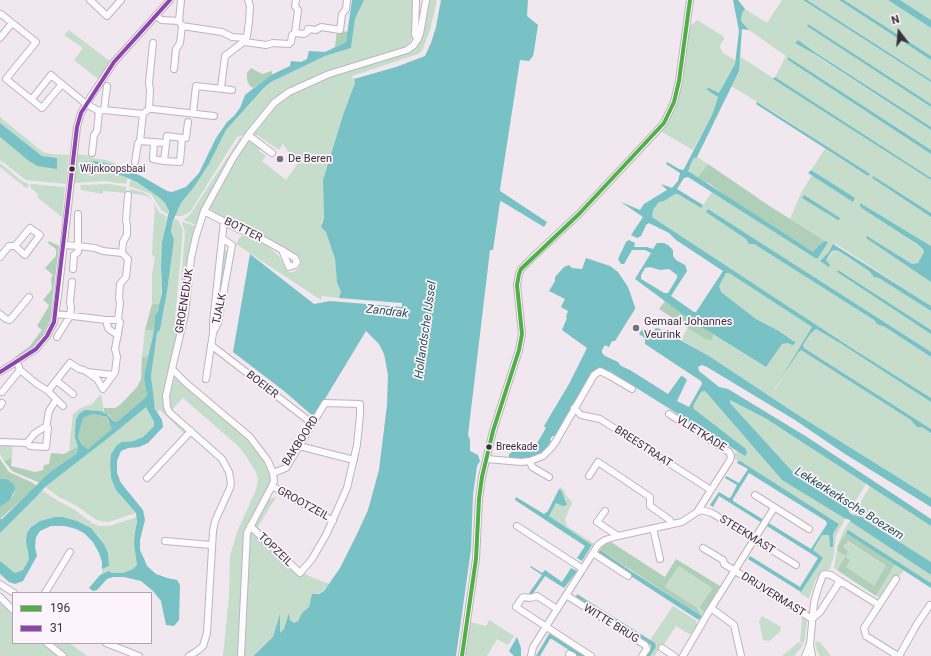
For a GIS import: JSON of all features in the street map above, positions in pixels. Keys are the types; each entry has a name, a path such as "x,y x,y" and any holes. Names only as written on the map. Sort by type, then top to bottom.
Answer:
{"street":[{"path":"90,0 107,16 121,0"},
{"path":"97,6 102,0"},
{"path":"0,372 36,349 43,342 51,328 56,314 77,127 81,113 114,62 170,0"},
{"path":"174,69 176,49 180,43 181,0"},
{"path":"221,88 225,56 245,40 247,36 250,6 248,0"},
{"path":"156,15 161,20 222,32 266,45 273,43 289,44 291,42 292,35 295,33 298,10 295,6 296,0"},
{"path":"295,33 304,34 308,29 316,30 321,27 340,30 342,14 346,9 347,0"},
{"path":"416,0 415,35 418,39"},
{"path":"418,39 426,0"},
{"path":"462,656 476,559 479,499 482,477 493,431 519,350 522,334 517,285 519,274 521,269 565,228 654,134 668,115 677,92 690,0"},
{"path":"0,15 1,14 36,42 6,79 42,108 62,84"},
{"path":"0,38 12,23"},
{"name":"GROENEDIJK","path":"190,431 169,412 167,407 168,386 185,314 193,245 204,211 225,172 248,135 269,109 289,92 337,71 407,50 414,45 418,39"},
{"path":"148,109 150,90 149,83 154,43"},
{"path":"32,99 51,75 86,104 102,111 143,114"},
{"path":"92,153 94,135 97,131 107,86"},
{"path":"193,113 196,86 232,90"},
{"path":"135,162 138,144 140,141 143,114 148,109 153,108 214,116"},
{"path":"164,160 167,136 186,138 188,122"},
{"path":"248,135 272,153"},
{"path":"154,142 153,159 180,162 182,138"},
{"path":"140,141 166,143"},
{"path":"122,253 122,242 126,235 128,195"},
{"name":"BOTTER","path":"204,211 238,229 255,235 282,250"},
{"path":"73,269 74,255 78,252 78,214"},
{"name":"TJALK","path":"206,379 213,332 224,221"},
{"name":"TJALK","path":"213,332 218,323 232,245 223,239"},
{"path":"48,391 70,363 97,379 103,389 113,375 115,372 117,357 115,349 120,326 120,322 118,320 120,284 126,278 128,259 122,253 103,251 95,248 64,245"},
{"path":"0,257 9,246 15,246"},
{"path":"57,337 70,316 72,282"},
{"name":"TJALK","path":"218,284 225,285"},
{"path":"0,314 6,320 10,320 28,297"},
{"path":"56,314 118,320"},
{"path":"106,320 108,328 118,335"},
{"name":"BOEIER","path":"211,345 313,424"},
{"path":"17,362 20,370 48,391 63,406"},
{"path":"172,369 250,437 268,461 273,473 274,481 272,486 247,533 241,656"},
{"path":"2,392 20,370"},
{"path":"487,459 506,462 530,461 543,456 552,447 594,375 600,371 632,389"},
{"path":"87,372 113,375"},
{"path":"57,381 73,394"},
{"path":"0,442 27,443 30,446 46,447 48,428 46,428 49,411 56,400"},
{"name":"BAKBOORD","path":"273,473 286,468 325,403 360,404 359,432 354,460"},
{"name":"BREESTRAAT","path":"574,408 581,415 600,419 711,490"},
{"name":"VLIETKADE","path":"669,414 729,452 731,456 730,460 711,490"},
{"path":"27,443 34,434 43,428 46,428"},
{"path":"147,478 190,431 222,459 229,472 230,488 215,522 211,545 207,633 203,646 197,652 189,656"},
{"path":"299,446 354,460 347,488 333,521"},
{"path":"530,461 532,467 549,477"},
{"path":"589,476 598,462 650,497 650,506 670,520 671,524"},
{"name":"GROOTZEIL","path":"272,486 333,521"},
{"path":"531,656 533,647 598,545 605,540 618,536 682,522 697,512 711,490"},
{"path":"755,495 809,529"},
{"path":"683,656 711,608 774,508"},
{"name":"STEEKMAST","path":"697,512 701,510 712,513 796,565"},
{"path":"604,511 597,522 618,536"},
{"name":"TOPZEIL","path":"250,526 300,573 312,559 333,521"},
{"path":"517,526 583,569"},
{"path":"653,528 660,559"},
{"path":"165,541 211,545"},
{"name":"DRIJVERMAST","path":"704,548 722,560 724,564 734,571 812,619"},
{"path":"46,592 70,552"},
{"path":"593,553 628,576"},
{"path":"812,656 810,644 812,619 816,596 823,575 831,575 882,601"},
{"path":"896,579 864,628 866,636 898,656 930,605"},
{"path":"812,619 820,612 840,580"},
{"path":"0,584 12,592"},
{"name":"WITTE BRUG","path":"566,595 645,645 647,649 642,656"},
{"path":"557,609 537,596 532,598 522,598 516,608 591,656"},
{"path":"0,597 12,609"},
{"path":"711,608 734,626 742,656"},
{"path":"48,644 63,656"},
{"path":"108,644 139,656"},
{"path":"805,656 810,644"},
{"path":"662,648 674,656"}],"green space":[{"path":"364,0 414,0 413,36 406,48 287,91 245,135 237,137 190,212 182,216 175,216 181,203 194,187 209,164 226,130 271,82 325,56 351,48 355,19"},
{"path":"428,0 437,0 430,30 422,51 418,54 352,76 355,83 344,112 323,180 324,218 321,223 326,232 335,259 337,283 341,292 339,298 322,296 321,300 236,244 240,237 244,235 256,237 279,256 289,272 293,272 300,266 301,260 299,257 255,231 241,228 208,210 208,208 245,142 251,141 261,148 259,151 266,156 262,161 286,180 298,163 283,144 279,150 257,135 254,138 252,133 266,115 283,98 317,81 411,49"},
{"path":"782,0 803,0 931,82 931,104 808,24 807,25 931,107 931,127 798,40 796,43 931,130 931,150 788,57 788,60 931,154 931,178 775,77 786,56 749,30 741,21 742,13 745,9 767,23"},
{"path":"807,0 839,0 931,60 931,80"},
{"path":"844,0 888,0 931,28 931,56"},
{"path":"900,0 931,0 931,20"},
{"path":"697,20 723,36 724,39 720,45 720,48 723,53 735,60 735,64 719,93 709,88 707,89 718,96 712,115 693,150 662,132 669,117 688,28"},
{"path":"69,30 111,62 98,79 74,60 83,48 64,35"},
{"path":"337,30 348,32 346,42 335,47"},
{"path":"739,56 931,180 931,213 874,177 872,178 931,217 931,246 862,204 860,206 923,249 924,252 918,263 912,264 867,236 931,282 931,306 836,244 824,259 827,262 826,260 834,250 839,251 869,271 874,277 879,278 931,311 931,330 838,270 837,272 931,334 931,352 708,209 746,239 749,244 754,244 931,357 931,398 853,349 652,217 653,210 659,202 664,201 675,194 678,193 701,208 712,192 810,255 818,257 828,242 790,219 801,193 812,175 853,201 855,199 811,170 825,149 868,176 869,175 779,115 731,86 739,71"},
{"path":"251,68 262,74 272,71 272,75 253,88 249,85 247,80 247,73"},
{"path":"0,117 43,152 69,155 66,184 26,180 0,160 0,137 37,166 57,168 57,158 42,156 0,123"},
{"path":"240,138 243,139 197,225 183,220 189,216"},
{"path":"77,154 106,160 131,169 131,172 119,166 95,161 86,167 100,167 104,171 124,176 128,178 126,184 104,181 74,183"},
{"path":"697,157 708,164 697,178 688,171 693,159"},
{"path":"0,163 22,181 29,184 28,187 26,188 0,167"},
{"path":"708,164 768,205 825,241 813,252 737,204 710,184 697,178"},
{"path":"131,179 147,187 160,197 168,207 168,214 162,211 151,194 129,186"},
{"path":"31,184 65,187 62,217 38,198 37,193 30,187"},
{"path":"110,184 126,187 126,193 103,191 102,194 81,190 80,185"},
{"path":"130,189 143,192 152,200 147,196 129,193"},
{"path":"152,200 160,213 167,216 162,242 162,285 160,304 152,304 152,274 155,258 152,254 155,208"},
{"path":"174,219 178,220 183,230 175,319 180,328 165,386 171,418 185,430 185,434 160,410 157,412 154,403 151,376 157,333 160,330 167,292 174,240 171,231"},
{"path":"182,222 196,226 180,323 178,319 185,232"},
{"path":"49,241 59,246 50,320 41,338 32,348 16,358 15,357 30,346 42,330 37,326 49,306 43,300 52,289 51,278 53,275 45,268 56,256 56,249 48,243"},
{"path":"222,250 228,251 214,330"},
{"path":"726,273 729,273 812,327 775,388 801,350 911,420 919,427 922,427 931,433 931,498 795,413 709,356 681,340 688,327 705,339 711,341 714,335 766,367 782,344 795,341 756,319 721,292 718,287"},
{"path":"665,301 714,335 711,341 705,339 659,309"},
{"path":"152,304 160,304 155,316 153,330 145,330"},
{"path":"816,329 931,402 931,429 804,348 803,345 811,333"},
{"path":"145,330 153,330 153,334 149,356 142,357"},
{"path":"149,356 144,379 147,396 118,421 114,422 109,415 104,412 104,408 115,408 120,405 137,387 141,379 142,357"},
{"path":"173,377 177,377 242,434 262,457 271,477 271,486 249,525 238,656 223,656 229,596 230,556 237,532 256,490 258,480 256,472 237,445 183,398 171,411 168,396"},
{"path":"705,391 782,480 844,518 846,517 836,536 834,555 830,569 825,570 818,576 809,599 800,593 822,558 812,551 822,535 829,535 830,547 833,534 839,524 732,457 737,451 745,456 746,449 694,409 693,406 701,392"},
{"path":"101,394 104,412 90,410 76,419 75,438 78,446 69,450 73,414 79,409 92,404"},
{"path":"730,400 765,418 866,484 849,512 847,508 792,471 730,403"},
{"path":"146,406 154,426 143,437 117,445 111,454 110,464 111,478 121,496 136,513 108,522 100,521 45,487 107,439"},
{"path":"93,414 106,417 113,429 88,449 82,445 78,437 83,418"},
{"path":"0,443 13,443 12,458 4,461 0,454"},
{"path":"78,446 77,453 49,473 40,483 12,471 4,461 12,458 11,466 35,472 43,470 44,465 49,464 51,453 64,454"},
{"path":"0,459 9,472 37,486 0,519 0,507 10,500 14,494 10,481 7,479 0,479"},
{"path":"870,486 931,526 931,562 865,520 863,517 853,515"},
{"path":"560,487 564,490 566,496 572,503 565,519 567,526 596,545 593,549 592,545 549,516 556,503 566,500 559,489"},
{"path":"42,490 58,501 72,508 92,523 99,526 109,526 137,517 135,532 137,565 133,569 123,573 112,573 109,571 102,574 102,569 109,566 104,544 98,536 91,528 77,521 63,517 55,517 40,521 31,527 27,533 27,549 29,559 23,570 15,573 6,567 0,561 0,533"},
{"path":"276,497 258,527 273,545 300,570 309,576 329,584 322,592 312,595 309,607 302,613 298,621 294,623 290,620 289,614 284,629 280,634 280,616 273,637 252,656 242,656 250,532 269,499"},
{"path":"850,520 931,575 931,583 848,530 838,545"},
{"path":"846,533 895,564 876,596 837,570 845,556 837,550 838,545","holes":["848,541 886,566 874,586 846,567 850,560 845,557 848,551 843,547"]},
{"path":"847,541 887,567 874,587 845,567 843,547"},
{"path":"611,542 665,577 676,559 720,586 704,613 700,607 712,589 711,587 679,566 665,587 697,608 702,616 600,550 604,544"},
{"path":"837,550 845,555 837,570 834,568"},
{"path":"895,564 904,570 882,599 876,596"},
{"path":"679,566 714,585 701,607 704,613 702,616 698,609 665,587"},
{"path":"0,603 12,614 12,644 43,644 57,656 0,656"},
{"path":"673,606 697,621 696,623 698,625 694,633 689,634 676,626 663,646 660,646 655,656 650,656 656,647 655,643 650,640"},
{"path":"762,616 781,627 780,632 769,641 763,640 759,621"},
{"path":"802,618 807,621 804,644 800,642"},
{"path":"489,620 514,636 508,645 497,639 487,656 465,656 471,622 485,626"},
{"path":"815,641 820,642 831,656 820,656 817,651"},
{"path":"799,642 803,645 794,656 782,656"},
{"path":"50,644 70,644 87,656 65,656"}],"water":[{"path":"352,0 364,0 355,19 351,48 325,56 271,82 264,88 226,130 209,164 194,187 181,203 173,221 171,231 174,240 167,292 160,330 157,333 151,376 155,409 162,420 163,427 148,443 139,447 128,448 121,451 117,461 117,473 121,483 143,510 145,520 140,540 140,550 147,566 156,574 177,580 180,585 179,620 174,626 166,625 161,601 153,591 141,581 124,577 113,577 107,579 97,590 93,591 89,588 100,575 109,571 112,573 123,573 133,569 137,565 134,544 137,521 136,513 116,490 111,478 110,464 111,454 117,445 122,442 134,441 143,437 154,426 154,422 146,407 45,487 0,533 0,519 2,519 49,473 77,453 78,446 75,438 75,430 76,419 79,414 85,410 101,411 107,414 114,422 118,421 147,396 144,379 153,335 155,316 162,293 162,242 169,211 165,203 160,198 137,182 123,176 104,171 100,167 86,167 83,163 95,161 119,166 141,176 167,191 172,192 186,187 199,173 216,138 227,122 240,108 245,95 271,75 290,66 291,61 301,62 307,59 309,51 325,52 346,42","holes":["93,414 107,417 112,429 88,449 82,445 78,437 83,418"]},
{"path":"441,0 528,0 527,16 538,25 533,56 529,61 520,60 500,191 547,222 544,227 501,201 500,202 493,250 490,250 468,435 470,440 470,451 478,455 480,461 477,466 473,495 471,549 456,656 253,656 273,637 280,614 280,633 284,629 289,613 290,620 294,623 298,621 302,613 309,607 312,594 319,594 324,591 340,568 358,532 368,510 379,470 387,405 388,375 384,354 379,344 366,331 314,417 284,391 233,352 250,254 314,304 330,301 402,307 402,303 339,298 341,292 337,283 335,259 326,232 321,227 324,218 323,180 344,112 355,83 354,79 396,67 425,56 436,27"},
{"path":"733,0 738,0 745,9 742,13 741,21 749,30 742,29 739,71 697,157 693,159 688,171 813,252 825,241 828,242 818,258 815,258 688,177 684,178 677,189 703,205 701,208 678,194 675,194 664,201 659,202 653,210 652,217 853,349 931,398 931,402 816,329 811,333 803,345 804,348 931,429 931,433 922,427 917,427 911,420 801,350 775,388 812,327 729,273 726,273 719,286 721,292 756,319 779,331 795,342 795,344 792,345 788,343 782,344 766,367 692,321 635,279 651,253 645,250 632,250 624,264 621,264 618,259 626,242 629,240 635,243 634,247 647,247 653,249 657,243 664,243 668,245 673,250 673,256 676,260 685,265 687,271 671,296 694,312 696,312 723,271 676,240 669,233 649,223 646,225 641,236 637,238 631,235 643,217 621,202 640,210 644,204 667,190 661,184 672,188 678,181 680,173 666,164 667,162 679,169 684,169 712,115 718,97 706,89 709,88 719,93 735,64 739,31","holes":["650,267 660,270 669,269 677,275 677,278 668,293 664,293 641,279 641,275 645,268"]},
{"path":"803,0 807,0 931,80 931,82"},
{"path":"839,0 844,0 931,56 931,60"},
{"path":"888,0 900,0 931,20 931,28"},
{"path":"808,24 931,104 931,107 807,26"},
{"path":"798,40 931,127 931,130 816,55 795,43"},
{"path":"788,57 931,150 931,154 788,60"},
{"path":"775,77 931,178 931,180 773,79"},
{"path":"757,102 870,174 868,176 756,104"},
{"path":"0,123 42,156 57,158 57,169 37,166 29,161 0,137"},
{"path":"811,170 855,198 853,202 808,173"},
{"path":"873,176 931,213 931,217 872,178"},
{"path":"804,195 840,218 839,220 802,198"},
{"path":"860,203 931,246 931,282 866,238 867,236 912,264 918,263 924,252 923,249 917,244 863,209 860,206"},
{"path":"708,209 931,352 931,357 885,327 877,324 874,320 754,244 749,244 746,239 706,212"},
{"path":"833,244 931,306 931,311 879,278 874,277 869,271 839,251 834,250 831,252 826,260 830,265 829,267 820,261 829,252"},
{"path":"586,258 610,266 618,272 628,287 635,307 615,341 612,341 609,347 605,345 602,353 605,356 618,362 621,366 668,394 681,376 684,377 687,380 677,401 689,407 702,384 701,381 645,344 645,338 639,334 643,328 650,331 653,331 656,328 660,329 709,356 795,413 931,498 931,507 845,454 795,420 707,367 702,365 698,367 699,371 719,387 728,389 807,437 931,519 931,526 765,418 730,400 730,403 792,471 847,508 853,515 863,517 865,520 931,562 931,575 850,520 844,518 782,480 705,391 701,392 693,406 694,409 746,449 747,453 745,456 611,372 601,368 597,369 591,374 555,436 552,436 551,441 545,450 534,458 513,459 509,457 509,454 512,452 533,450 546,428 544,426 569,384 587,348 562,330 568,311 561,307 565,299 549,291 555,281 555,277 564,267 569,265 572,268 582,269"},
{"path":"838,270 931,330 931,334 837,272"},
{"path":"740,461 839,524 833,534 833,547 830,547 829,535 822,535 813,550 823,558 801,592 748,559 750,556 800,587 818,558 719,496 713,507 710,505 719,492 729,498 731,497 737,485 725,478 726,476 739,483 748,469 737,463","holes":["749,473 826,521 827,524 811,549 733,501 733,499"]},
{"path":"0,479 7,479 10,481 14,485 15,489 10,500 0,507"},
{"path":"559,489 561,490 567,505 563,506 556,503 549,516 592,545 582,561 577,558 585,546 515,500 516,497 544,514 548,511"},
{"path":"55,517 63,517 77,521 91,528 104,544 108,553 109,566 102,569 102,562 99,553 93,542 84,533 65,526 51,526 40,531 36,537 35,547 37,556 23,581 15,584 9,582 0,574 0,561 15,573 23,570 29,559 26,541 27,533 31,527 40,521"},
{"path":"848,530 931,583 931,588 846,533"},
{"path":"600,550 702,616 699,620 694,617 597,554"},
{"path":"531,566 542,573 545,570 562,582 571,568 577,571 564,588 545,576 532,595 529,593 542,575 530,567"},
{"path":"577,594 655,643 656,647 650,656 646,656 651,648 651,645 576,597"},
{"path":"549,634 585,656 578,656 550,639 540,656 536,656"},
{"path":"517,637 521,648 521,656 514,656 509,651"}],"transit line":[{"name":"31","path":"0,372 36,349 47,336 54,322 77,127 81,113 114,62 170,0"},
{"name":"196","path":"462,656 476,559 479,499 482,477 493,431 519,350 522,334 517,285 519,274 521,269 579,214 664,123 674,102 679,81 690,0"}],"place":[{"name":"De Beren","path":"280,159"},
{"name":"Wijnkoopsbaai","path":"72,169"},
{"name":"Gemaal Johannes Veurink","path":"636,328"},
{"name":"Breekade","path":"489,447"}],"water label":[{"name":"Zandrak","path":"387,312"},
{"name":"Hollandsche IJssel","path":"426,330"},
{"name":"Lekkerkerksche Boezem","path":"849,504"}]}
